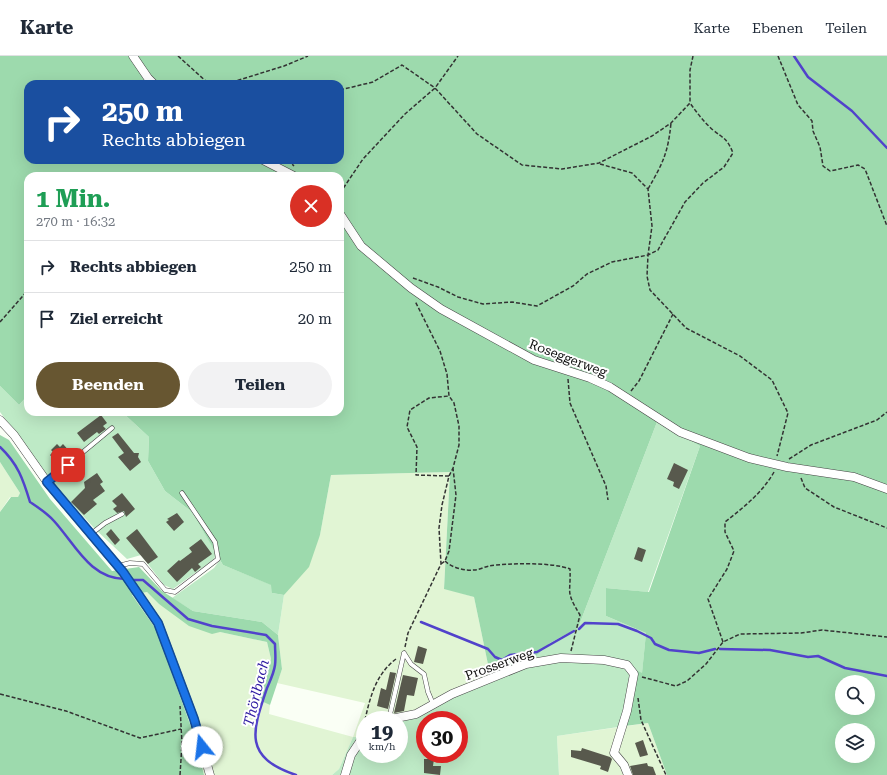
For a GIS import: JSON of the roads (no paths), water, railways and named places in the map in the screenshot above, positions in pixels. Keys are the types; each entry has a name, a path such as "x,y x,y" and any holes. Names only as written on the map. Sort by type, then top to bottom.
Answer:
{"street":[{"path":"133,56 150,80"},
{"path":"271,164 286,172"},
{"name":"Roseggerweg","path":"344,220 361,246 411,288 441,309 534,360 590,378 610,387 680,432 749,458 777,465 854,477 887,489"},
{"path":"0,420 14,435 47,482 120,569 158,623 194,719 210,775"},
{"name":"Prosserweg","path":"408,716 416,714 452,694 526,664 560,658 570,658 604,660 627,665 634,674 627,711 614,753 624,765 628,775"},
{"path":"345,775 351,755 356,748"}],"lane":[{"path":"47,482 112,428"},
{"path":"120,569 130,563 143,564 165,590 175,592 218,559 215,542 182,493"},
{"path":"91,534 105,523 122,514"},
{"path":"389,711 404,653 411,664 424,674 428,692 433,704"}],"waterway":[{"path":"794,56 808,77 852,111 887,148"},
{"name":"Thörlbach","path":"0,447 16,466 30,502 51,518 84,559 93,567 102,573 125,579"},
{"name":"Thörlbach","path":"130,580 143,580 188,619 212,626 266,635 275,644 274,668 258,718 256,741 260,751 267,760 279,768 296,775"},
{"path":"421,622 488,649 495,657 502,660 510,655 537,652 574,631"},
{"path":"579,629 585,623 618,624 651,638 655,644 669,650 699,653 715,649"},
{"path":"720,649 770,650 808,657 818,656 845,668 887,676"}]}
